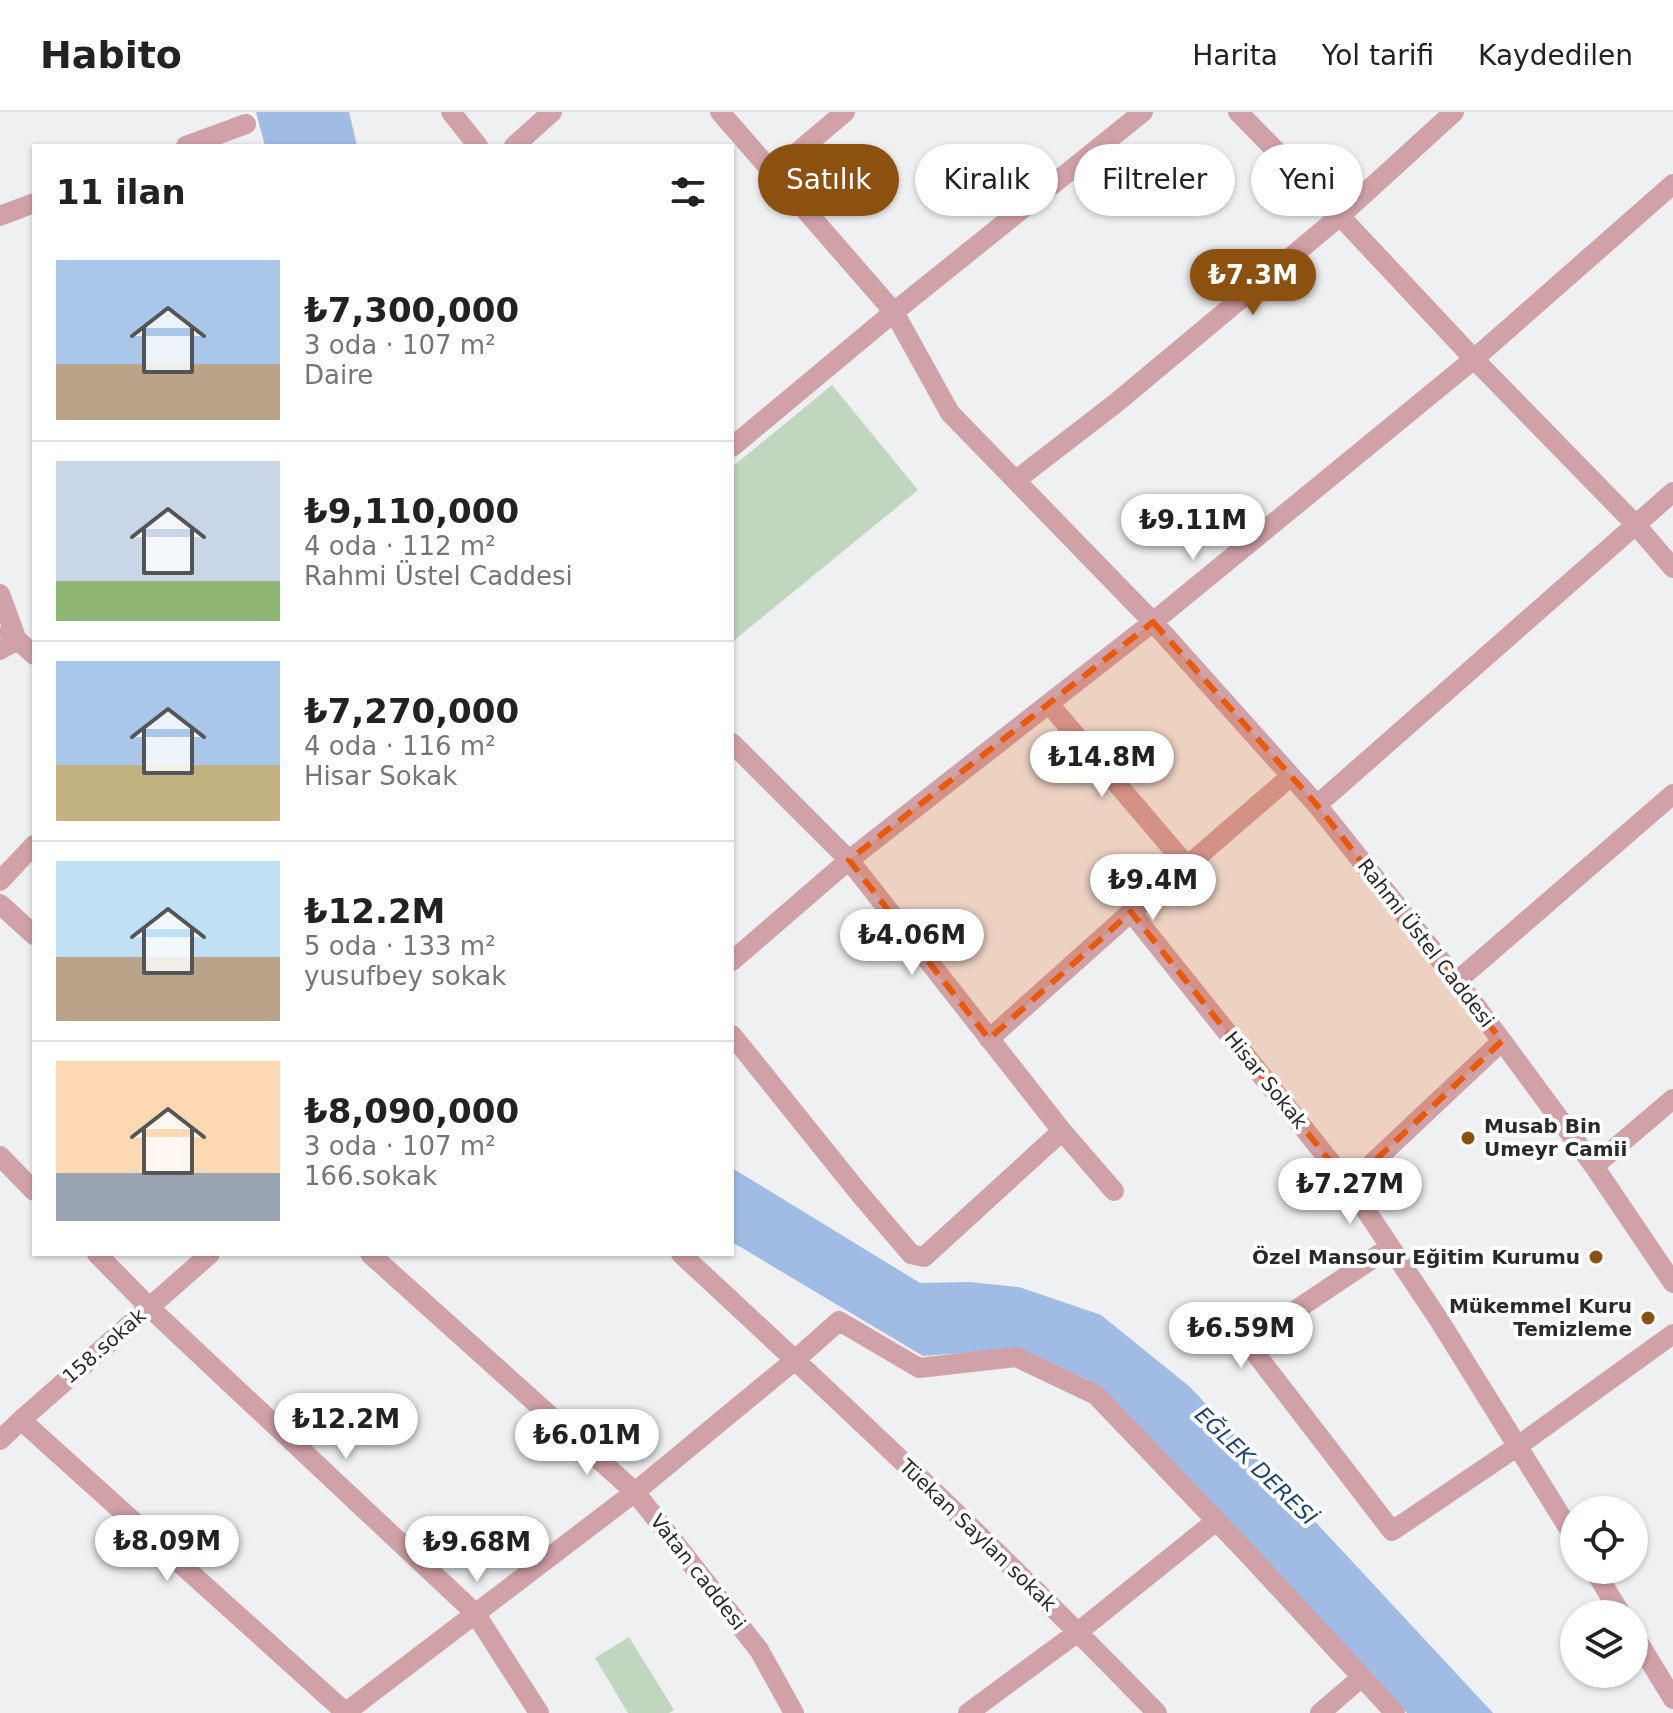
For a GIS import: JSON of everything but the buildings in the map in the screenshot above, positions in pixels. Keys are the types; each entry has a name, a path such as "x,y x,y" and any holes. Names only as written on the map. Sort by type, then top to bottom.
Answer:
{"street":[{"path":"451,112 476,144"},
{"path":"516,144 552,112"},
{"name":"Rahmi Üstel Caddesi","path":"720,112 758,156"},
{"path":"807,144 845,112"},
{"path":"734,445 1143,112"},
{"path":"1238,112 1269,144"},
{"path":"1363,195 1454,112"},
{"path":"191,144 246,124"},
{"path":"734,959 849,860 1153,622 1474,359 1673,184"},
{"path":"0,216 32,204"},
{"name":"Rahmi Üstel Caddesi","path":"810,216 894,312 950,413 1153,622 1317,805 1502,1041 1594,1166 1673,1283"},
{"path":"1016,480 1116,403 1340,216 1635,524 1673,568"},
{"path":"1317,805 1673,492"},
{"path":"0,594 9,645"},
{"path":"0,623 9,645 32,654"},
{"path":"1049,704 1187,866"},
{"path":"734,745 849,860 1062,1131 1114,1191"},
{"path":"989,1039 1131,912 1291,776"},
{"path":"1457,981 1673,794"},
{"path":"0,881 32,847"},
{"path":"0,904 32,933"},
{"name":"Hisar Sokak","path":"1131,912 1349,1185 1439,1320 1560,1514"},
{"path":"734,1037 911,1254 924,1257 1062,1131"},
{"path":"1349,1185 1502,1041"},
{"path":"1594,1166 1673,1099"},
{"path":"0,1156 32,1189"},
{"path":"1390,1247 1257,1336 1252,1349 1392,1531 1518,1446 1673,1334"},
{"path":"99,1256 149,1307 475,1613 539,1713"},
{"name":"158.sokak","path":"0,1440 208,1256"},
{"name":"Vatan caddesi","path":"372,1256 635,1492 759,1650 794,1713"},
{"name":"Tüekan Saylan sokak","path":"683,1256 1078,1632 1157,1713"},
{"path":"21,1420 346,1713 635,1492 839,1321 919,1368 1016,1357 1096,1395 1395,1713"},
{"path":"968,1713 1078,1632 1216,1521"},
{"path":"1648,1658 1673,1699"},
{"path":"1320,1713 1362,1677"}],"highlighted area":[{"path":"1153,622 1317,805 1502,1041 1349,1185 1131,912 989,1039 849,860"}],"green space":[{"path":"832,385 918,490 734,640 734,465"},
{"path":"629,1637 674,1710 669,1713 628,1713 595,1658"}],"water":[{"path":"256,112 349,112 357,144 264,144"},
{"name":"EĞLEK DERESİ","path":"734,1169 920,1283 970,1282 1019,1287 1101,1315 1190,1387 1493,1713 1407,1713 1167,1457 1088,1380 1018,1349 923,1356 734,1243"}],"place":[{"name":"Musab Bin Umeyr Camii","path":"1468,1138"},
{"name":"Özel Mansour Eğitim Kurumu","path":"1596,1257"},
{"name":"Mükemmel Kuru Temizleme","path":"1648,1318"}]}
